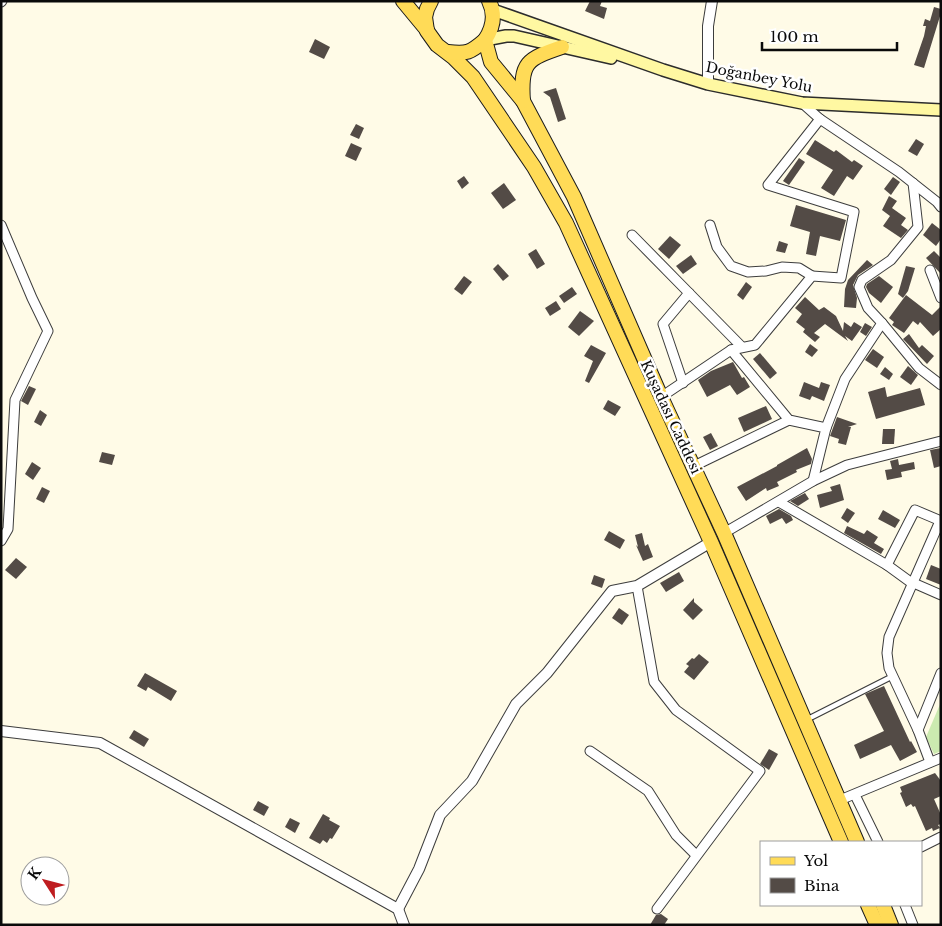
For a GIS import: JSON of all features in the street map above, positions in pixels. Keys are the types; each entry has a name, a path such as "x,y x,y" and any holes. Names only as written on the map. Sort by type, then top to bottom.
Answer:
{"main road":[{"path":"403,1 427,31"},
{"path":"427,31 425,17 431,1"},
{"path":"448,52 467,53 474,50 485,40 491,31 491,6 663,70"},
{"name":"Kuşadası Caddesi","path":"427,31 437,45 448,52 473,77 534,167 566,223 712,542 841,841"},
{"path":"485,40 514,36 663,70"},
{"name":"Kuşadası Caddesi","path":"485,40 491,62 523,101 574,197 661,397 724,533 857,841"},
{"path":"523,101 522,82 527,65 533,58 562,47"},
{"name":"Doğanbey Yolu","path":"663,70 708,84 802,103 941,110"},
{"path":"868,906 877,925"},
{"path":"883,906 892,925"}],"street":[{"path":"708,84 708,26 712,1"},
{"path":"802,103 820,119 913,183 941,207"},
{"path":"710,225 717,247 731,266 748,272 766,271 782,266 799,268 812,276 841,278 854,212 768,184 820,119"},
{"path":"913,183 918,227 891,260 862,280 859,287 868,308 919,368 941,385"},
{"path":"1,225 48,331 15,400 8,529 1,541"},
{"path":"632,235 742,348"},
{"path":"930,270 941,298"},
{"path":"661,397 731,350 755,345 812,276"},
{"path":"683,383 663,324 689,294"},
{"path":"813,481 826,428 845,378 882,324"},
{"path":"731,350 789,420"},
{"path":"694,466 789,420 826,428"},
{"path":"724,533 813,481 846,466 941,441"},
{"path":"778,502 888,565 911,583 941,595"},
{"path":"888,565 915,510 940,521 911,583 889,637 887,653 889,668 918,730 930,762"},
{"path":"398,910 419,869 440,816 472,781 516,704 547,673 612,591 637,586 712,542"},
{"path":"637,586 654,682 676,710 760,771 657,909"},
{"path":"918,730 941,673"},
{"path":"1,731 100,743 398,910 404,925"},
{"path":"590,751 648,791 676,835 696,855"},
{"path":"840,800 941,758"},
{"path":"855,795 878,841"},
{"path":"922,846 941,837"},
{"path":"904,906 912,925"}],"lane":[{"path":"805,721 894,676"}],"green space":[{"path":"941,702 941,751 934,754 926,737"}],"building":[{"path":"590,1 602,1 600,6 607,8 604,19 585,11"},
{"path":"934,7 941,9 941,13 924,68 914,65 924,36 926,26 923,26 925,19 930,21"},
{"path":"315,39 330,47 324,59 309,52"},
{"path":"556,88 566,119 558,122 550,97 543,92"},
{"path":"356,124 364,128 359,139 350,135"},
{"path":"916,139 924,144 917,156 908,151"},
{"path":"815,140 834,152 836,150 852,162 854,160 863,166 853,180 847,176 834,196 821,188 833,170 806,154"},
{"path":"351,143 362,148 356,161 345,156"},
{"path":"799,158 805,162 789,185 783,181"},
{"path":"464,176 469,183 462,189 457,181"},
{"path":"893,177 900,182 891,195 884,189"},
{"path":"504,183 516,200 503,209 491,193"},
{"path":"889,196 897,201 892,208 906,218 901,225 908,230 901,238 883,226 890,216 882,210"},
{"path":"796,205 846,220 840,241 820,236 816,256 806,254 810,232 790,226"},
{"path":"932,223 941,230 941,239 936,246 923,235"},
{"path":"670,236 681,245 669,259 658,249"},
{"path":"779,241 788,244 785,253 776,251"},
{"path":"536,249 545,264 537,269 528,254"},
{"path":"934,251 941,258 941,274 926,258"},
{"path":"691,255 697,264 683,274 676,266"},
{"path":"867,260 873,265 858,275 853,285 857,298 856,308 844,307 845,289 848,280"},
{"path":"498,264 509,276 503,281 493,269"},
{"path":"906,266 915,268 908,291 903,298 898,294"},
{"path":"464,276 472,282 462,295 454,289"},
{"path":"879,276 893,287 881,303 869,293 866,287 867,284"},
{"path":"746,282 752,287 743,300 737,295"},
{"path":"572,287 577,294 564,303 559,296"},
{"path":"906,295 932,315 941,306 941,329 933,336 920,322 918,325 913,321 904,333 892,325 894,322 889,318"},
{"path":"805,297 819,310 824,307 836,316 843,331 844,322 851,327 854,322 862,327 852,341 845,336 848,341 825,324 814,333 820,337 815,342 803,332 805,329 796,322 802,314 795,308"},
{"path":"556,301 561,309 550,316 545,308"},
{"path":"580,311 594,321 579,336 568,327"},
{"path":"865,323 872,327 866,336 860,332"},
{"path":"909,334 919,348 922,345 934,356 927,364 903,339"},
{"path":"810,344 818,350 812,357 805,352"},
{"path":"591,345 606,353 589,383 585,381 593,361 584,356"},
{"path":"873,349 884,357 877,368 865,360"},
{"path":"760,353 777,373 770,379 753,359"},
{"path":"733,362 742,378 744,377 750,387 737,395 730,385 707,397 698,380 711,371"},
{"path":"908,366 918,375 911,385 900,377"},
{"path":"885,367 893,374 889,380 880,374"},
{"path":"804,382 819,388 821,382 830,385 824,401 812,396 810,400 799,396"},
{"path":"29,386 36,389 28,405 21,401"},
{"path":"885,387 887,397 920,388 925,405 876,419 868,392"},
{"path":"608,400 621,407 615,416 603,409"},
{"path":"766,406 772,419 744,432 738,418"},
{"path":"40,410 47,415 41,426 34,422"},
{"path":"837,417 857,424 848,427 851,427 846,445 838,443 839,439 830,436"},
{"path":"883,429 895,429 894,444 882,444"},
{"path":"711,433 718,446 710,450 703,437"},
{"path":"807,448 812,459 811,464 796,470 797,472 777,482 779,486 767,491 766,488 746,501 737,487"},
{"path":"941,448 941,466 934,468 930,450"},
{"path":"102,452 115,455 112,465 99,462"},
{"path":"898,459 899,465 914,462 915,469 901,472 902,477 887,480 885,470 892,469 890,461"},
{"path":"32,462 41,468 33,480 25,474"},
{"path":"840,484 844,500 820,508 817,495 832,491 830,487"},
{"path":"42,487 50,491 44,503 36,499"},
{"path":"805,493 809,499 798,506 790,501"},
{"path":"847,508 855,513 848,523 841,518"},
{"path":"779,509 791,516 793,520 786,524 782,518 770,524 766,516"},
{"path":"883,510 900,520 895,528 878,519"},
{"path":"847,526 864,534 867,530 878,537 874,543 884,549 881,554 844,533"},
{"path":"609,531 625,540 620,549 604,540"},
{"path":"642,533 645,546 648,544 653,557 643,561 636,545 638,547 635,535"},
{"path":"16,558 27,567 16,579 5,570"},
{"path":"931,565 941,569 941,585 926,579"},
{"path":"679,572 684,581 666,592 660,583"},
{"path":"594,575 605,579 602,588 591,584"},
{"path":"694,598 694,602 703,610 693,620 683,610"},
{"path":"619,608 629,615 622,625 612,618"},
{"path":"699,654 709,662 694,680 684,672 689,666 686,664"},
{"path":"145,673 177,691 171,701 148,687 146,691 137,686"},
{"path":"884,686 910,742 917,752 900,761 891,745 860,759 854,745 884,731 865,694"},
{"path":"134,730 149,739 144,747 129,738"},
{"path":"769,749 778,754 769,770 760,764"},
{"path":"935,773 941,781 941,796 934,799 941,815 941,824 938,825 940,828 933,831 932,828 926,831 915,806 913,807 911,804 906,807 900,793 902,792 900,787"},
{"path":"258,801 269,807 264,816 253,810"},
{"path":"323,814 340,826 332,839 330,838 327,843 323,840 320,844 309,838"},
{"path":"290,818 300,823 295,833 285,827"},
{"path":"661,914 668,919 664,925 650,925 656,915"}]}
